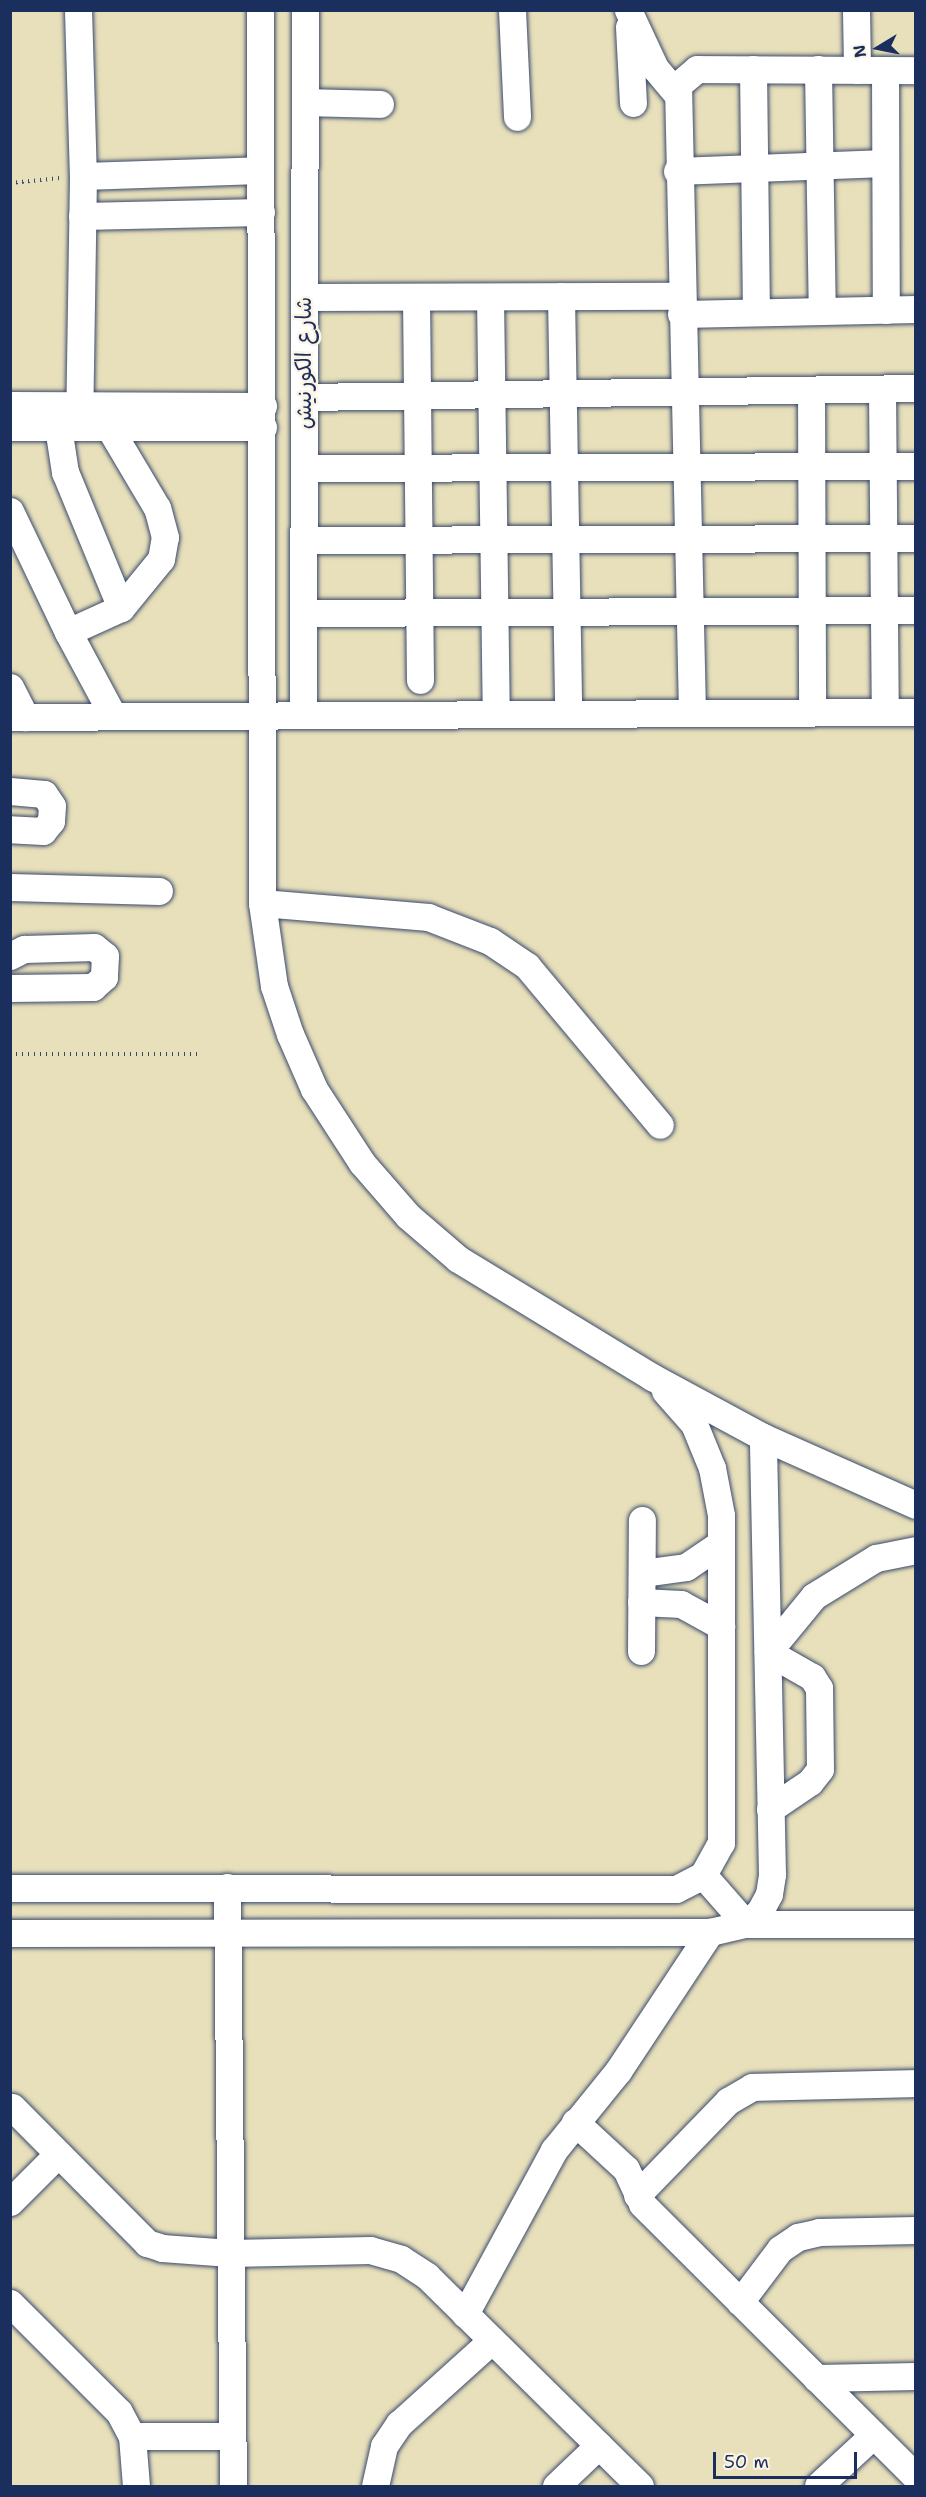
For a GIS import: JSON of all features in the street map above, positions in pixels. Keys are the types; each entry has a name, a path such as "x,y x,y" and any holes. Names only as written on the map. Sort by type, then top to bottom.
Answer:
{"street":[{"path":"78,10 82,216 72,420 65,472 121,608"},
{"name":"شارع الكورنيش","path":"260,10 263,416 262,903 274,986 290,1034 314,1089 362,1163 408,1216 458,1259 652,1377"},
{"name":"شارع الكورنيش","path":"303,715 305,10"},
{"path":"512,10 517,117"},
{"path":"628,10 650,58 676,93"},
{"path":"628,10 633,103"},
{"path":"856,10 857,70"},
{"path":"692,712 676,93 683,78 697,69 915,70"},
{"path":"753,69 756,312"},
{"path":"818,69 822,311"},
{"path":"885,70 886,310"},
{"path":"306,102 380,104"},
{"path":"677,171 885,163"},
{"path":"83,176 261,170"},
{"path":"82,216 261,212"},
{"path":"305,297 561,296 756,312 915,309"},
{"path":"561,296 568,712"},
{"path":"416,297 420,680"},
{"path":"490,297 496,713"},
{"path":"882,388 885,712"},
{"path":"304,397 915,388"},
{"path":"811,390 812,712"},
{"path":"10,405 109,427 263,416"},
{"path":"10,427 72,420 263,416"},
{"path":"68,632 121,608 161,559 165,537 157,508 109,427"},
{"path":"304,468 915,466"},
{"path":"10,511 68,632 113,716"},
{"path":"304,540 915,538"},
{"path":"303,613 915,610"},
{"path":"262,676 303,675"},
{"path":"10,687 18,717 568,712 915,712"},
{"path":"10,791 44,794 52,806 51,821 43,831 10,829"},
{"path":"10,887 159,891"},
{"path":"262,903 428,917 490,941 527,966 660,1125"},
{"path":"10,956 24,949 94,947 105,956 104,977 93,987 10,988"},
{"path":"652,1377 763,1437 915,1505"},
{"path":"10,1888 676,1889 703,1875 721,1843 721,1515 712,1468 694,1424 652,1377"},
{"path":"746,1924 760,1911 769,1894 768,1652 763,1437"},
{"path":"641,1651 642,1520"},
{"path":"642,1573 686,1567 721,1543"},
{"path":"768,1652 814,1596 876,1558 915,1550"},
{"path":"641,1602 681,1604 721,1626"},
{"path":"768,1652 812,1677 819,1688 817,1776 770,1809"},
{"path":"703,1875 746,1924"},
{"path":"227,1887 233,2487"},
{"path":"10,1933 710,1932 746,1924 915,1924"},
{"path":"465,2314 554,2150 618,2071 710,1932"},
{"path":"637,2195 728,2101 752,2087 915,2083"},
{"path":"12,2107 147,2243 162,2248 230,2253 370,2250 401,2259 427,2276 640,2487"},
{"path":"575,2122 626,2169 637,2195 915,2477"},
{"path":"10,2202 58,2154"},
{"path":"740,2301 780,2249 798,2237 837,2231 915,2230"},
{"path":"10,2303 119,2412 132,2436 136,2487"},
{"path":"375,2487 384,2446 399,2424 492,2340"},
{"path":"816,2378 915,2376"},
{"path":"818,2487 873,2435"},
{"path":"132,2436 232,2436"},
{"path":"556,2487 599,2445"}],"path":[{"path":"10,183 83,176"},
{"path":"10,1054 196,1054"}]}
